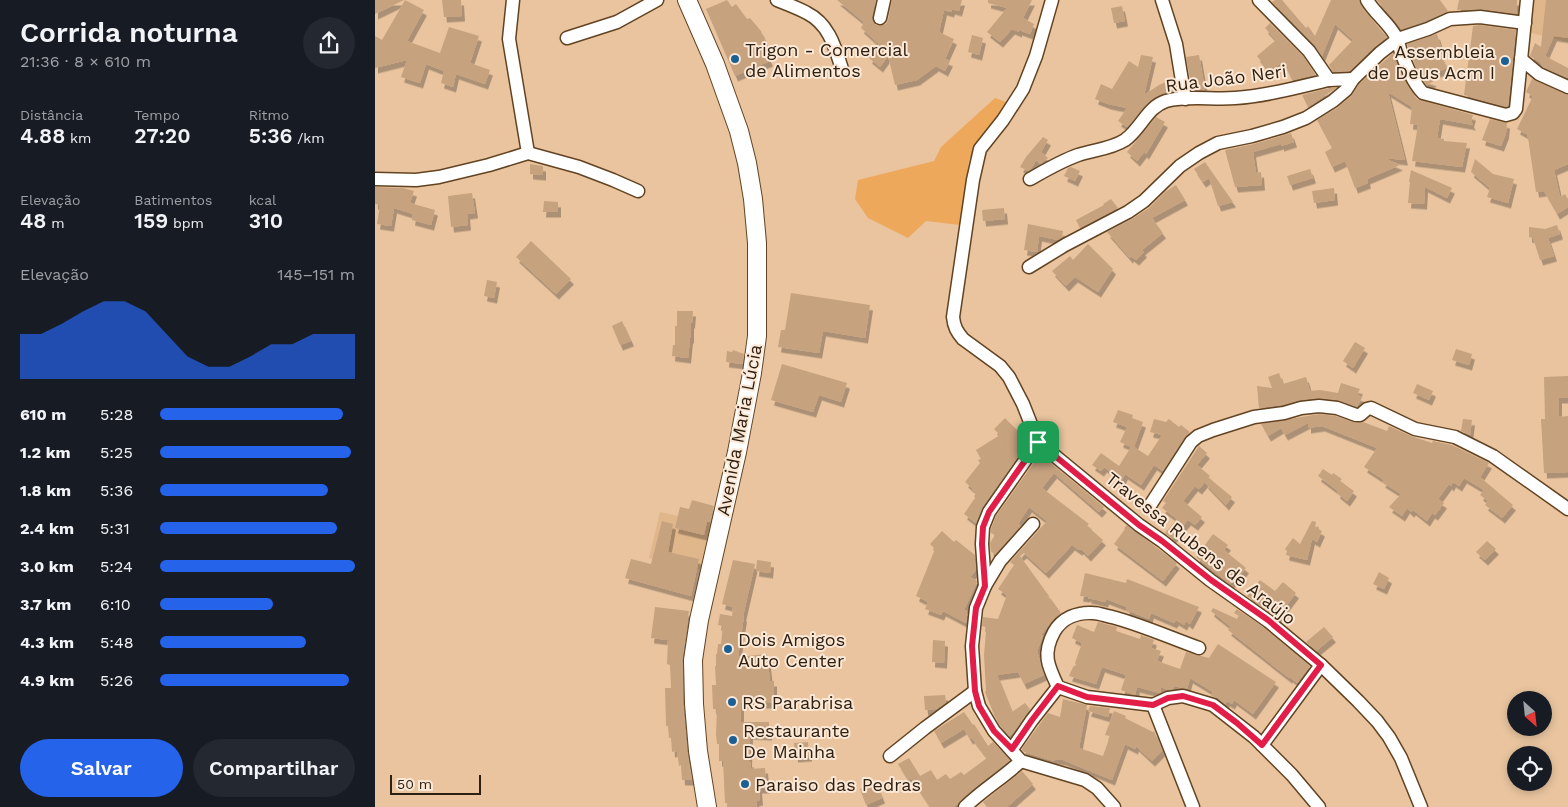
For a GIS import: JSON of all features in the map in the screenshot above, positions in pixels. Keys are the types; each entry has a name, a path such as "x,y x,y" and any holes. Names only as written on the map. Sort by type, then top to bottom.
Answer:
{"main road":[{"name":"Avenida Maria Lúcia","path":"687,0 715,64 739,130 753,199 757,243 757,336 752,373 737,452 699,620 693,660 697,742 707,807"}],"street":[{"path":"513,0 509,39 528,153"},
{"path":"567,38 617,22 657,0"},
{"path":"777,0 808,13 827,30 834,43 842,69"},
{"path":"880,18 884,0"},
{"path":"985,586 982,544 983,527 989,512 1038,442 1023,404 1009,376 1000,366 959,335 954,325 953,317 973,180 980,149 1003,120 1023,89 1036,56 1052,0"},
{"path":"1162,0 1176,44 1185,99"},
{"path":"1259,0 1309,50 1329,80"},
{"path":"1367,0 1397,39 1418,88 1423,93 1506,114 1513,114 1516,109 1527,0"},
{"path":"1029,267 1065,245 1128,212 1144,201 1180,166 1199,153 1218,143 1252,136 1306,118 1333,101 1346,90 1353,79 1397,39 1428,29 1450,19 1480,18 1525,23"},
{"path":"1521,59 1539,74 1568,87"},
{"name":"Rua João Neri","path":"1030,179 1067,159 1125,140 1152,110 1159,104 1168,101 1267,94 1329,80 1353,79"},
{"path":"375,179 402,180 439,177 528,153 579,167 638,191"},
{"path":"1151,504 1184,451 1199,436 1254,417 1319,406 1337,408 1356,415 1360,415 1371,408 1415,429 1455,437 1493,456 1568,509"},
{"name":"Travessa Rubens de Araújo","path":"1038,442 1139,525 1211,580 1268,620 1321,665 1377,721 1389,737 1401,758 1419,802"},
{"path":"1033,524 1000,561 985,586 976,608 972,646 975,691 979,706 994,731 1021,761 1085,780 1097,788 1114,807"},
{"path":"1199,648 1125,621 1095,613 1084,613 1069,617 1057,627 1047,647 1049,667 1058,686 1087,697 1153,705 1168,698 1183,696 1213,705 1262,745 1292,775 1319,807"},
{"path":"1262,745 1321,665"},
{"path":"1012,749 1058,686"},
{"path":"890,756 975,691"},
{"path":"1153,705 1193,807"},
{"path":"965,807 972,799 1021,761"},
{"path":"1419,802 1429,807"}],"shaded area":[{"path":"1530,0 1568,0 1568,42 1527,32"},
{"path":"995,98 1006,102 969,160 960,225 926,221 908,238 868,218 855,199 858,180 934,161 941,147"},
{"path":"660,512 715,524 704,570 649,558"}],"building":[{"path":"375,0 404,0 375,14"},
{"path":"405,0 424,10 407,41 440,53 449,27 479,36 470,63 490,70 485,84 456,74 453,87 441,83 444,71 426,64 420,83 401,77 407,60 375,68 375,36 382,40"},
{"path":"442,0 461,0 462,16 444,17"},
{"path":"727,0 732,7 736,4 747,19 750,18 761,31 765,41 761,43 770,61 735,76 706,9"},
{"path":"837,0 876,0 872,20 874,24 879,26 886,24 888,20 892,0 962,0 959,11 952,9 951,12 944,10 939,32 954,39 945,59 950,61 945,71 936,66 917,80 895,85 888,56 880,67 869,58 879,44 861,28 864,22"},
{"path":"988,0 1032,0 1023,18 1034,24 1030,34 1012,29 1000,42 987,32 1007,8 988,3"},
{"path":"1282,0 1306,28 1308,26 1315,36 1331,0 1359,0 1364,10 1387,37 1350,71 1333,72 1329,65 1353,40 1335,24 1322,56 1315,45 1272,2"},
{"path":"1377,0 1440,0 1448,11 1401,29"},
{"path":"1459,0 1517,0 1517,14 1481,9 1457,10"},
{"path":"1546,0 1568,0 1568,38 1554,36 1545,56 1568,68 1568,78 1543,67 1540,62 1530,56 1535,43 1541,47"},
{"path":"1122,6 1125,21 1114,23 1111,8"},
{"path":"1270,23 1303,56 1314,75 1292,80 1283,61 1270,72 1257,56 1276,40 1265,28"},
{"path":"1480,25 1516,30 1508,106 1506,107 1464,95 1473,26"},
{"path":"1437,34 1441,48 1438,49 1447,68 1424,78 1434,81 1427,85 1417,70 1407,44"},
{"path":"972,35 983,38 979,55 968,52"},
{"path":"1393,53 1406,83 1417,99 1473,115 1471,122 1473,125 1440,119 1437,138 1444,139 1444,141 1467,143 1462,167 1412,161 1418,125 1410,124 1412,107 1388,92 1405,160 1384,158 1400,165 1367,179 1368,183 1355,188 1345,161 1332,167 1325,152 1332,148 1317,120 1337,108 1351,96 1359,84"},
{"path":"1141,55 1153,57 1144,95 1159,85 1173,79 1175,91 1163,94 1149,102 1127,127 1118,121 1127,108 1095,99 1101,84 1112,89 1129,61 1138,67"},
{"path":"1199,55 1205,90 1192,90 1186,57"},
{"path":"1532,79 1568,95 1568,164 1554,170 1560,197 1565,194 1568,199 1568,207 1557,214 1544,191 1536,192 1527,131 1526,134 1517,129 1533,96 1526,92"},
{"path":"1336,88 1308,107 1302,95"},
{"path":"1156,117 1165,122 1146,154 1144,152 1137,161 1127,152"},
{"path":"1490,119 1507,123 1506,133 1501,146 1482,140"},
{"path":"1291,133 1294,142 1253,152 1256,173 1261,172 1262,185 1235,187 1225,150"},
{"path":"1043,137 1048,140 1041,152 1048,158 1040,164 1036,160 1028,171 1020,167 1026,157"},
{"path":"1475,159 1493,174 1514,179 1508,203 1487,197 1490,188 1471,172"},
{"path":"1205,162 1233,202 1218,206 1209,178 1203,182 1194,169"},
{"path":"530,164 543,166 543,175 530,174"},
{"path":"1071,167 1080,171 1075,181 1064,176 1068,168"},
{"path":"1310,169 1313,178 1290,185 1287,176"},
{"path":"1411,170 1452,188 1447,198 1425,187 1424,204 1408,203"},
{"path":"1176,185 1185,200 1152,218 1163,233 1142,250 1144,252 1136,260 1131,256 1130,258 1107,232 1149,208 1165,192"},
{"path":"375,187 403,188 414,191 410,203 435,210 431,225 412,220 413,214 394,208 391,226 377,224 380,205 375,204"},
{"path":"1334,188 1335,200 1314,203 1312,191"},
{"path":"472,193 475,213 467,214 468,225 451,227 448,196"},
{"path":"1111,199 1118,208 1080,228 1076,220 1104,205"},
{"path":"544,201 558,202 558,212 543,212"},
{"path":"1004,208 1005,219 983,221 982,210"},
{"path":"1028,224 1063,231 1062,237 1058,240 1039,236 1037,252 1024,250"},
{"path":"1557,225 1560,234 1548,238 1554,256 1540,260 1533,238 1529,237 1529,227 1545,229"},
{"path":"531,241 571,279 556,294 516,257"},
{"path":"1088,244 1113,269 1098,292 1075,277 1066,286 1052,271 1070,256 1073,260"},
{"path":"487,280 497,282 494,298 484,296"},
{"path":"791,293 870,305 865,338 823,331 819,353 778,347 781,330 785,330"},
{"path":"677,311 693,311 688,358 672,356 673,345 675,345"},
{"path":"622,321 631,341 620,345 612,326"},
{"path":"1355,342 1365,348 1353,368 1343,361"},
{"path":"1456,349 1472,354 1469,365 1452,360"},
{"path":"733,350 744,354 743,364 726,362 727,351 732,352"},
{"path":"782,364 847,383 841,402 819,395 813,412 771,400"},
{"path":"1279,373 1283,384 1306,377 1310,391 1320,390 1338,393 1341,383 1360,389 1357,395 1362,397 1357,407 1338,400 1318,398 1259,408 1257,386 1272,388 1268,377"},
{"path":"1568,376 1568,398 1559,398 1559,417 1568,416 1568,472 1544,473 1541,419 1545,419 1544,377"},
{"path":"1417,384 1433,391 1429,400 1413,393"},
{"path":"1118,410 1133,415 1132,418 1143,422 1134,447 1148,456 1162,435 1150,432 1154,419 1166,422 1169,419 1179,427 1181,425 1190,432 1184,438 1163,471 1154,465 1141,485 1125,474 1122,480 1104,467 1101,471 1092,465 1101,453 1119,466 1131,447 1120,442 1127,427 1113,422"},
{"path":"1319,414 1335,416 1356,423 1363,422 1387,431 1389,426 1432,443 1433,441 1452,445 1489,463 1480,477 1513,505 1502,518 1485,505 1488,501 1480,495 1484,490 1464,478 1459,486 1453,482 1451,486 1449,484 1438,499 1444,503 1435,515 1432,513 1427,521 1413,510 1411,512 1407,508 1402,516 1389,507 1401,494 1382,482 1384,480 1364,467 1377,448 1322,426 1308,428 1308,423 1285,435 1281,428 1268,436 1261,424"},
{"path":"1005,418 1018,433 1029,441 982,507 976,523 964,514 977,495 971,491 973,489 965,482 980,463 978,460 981,459 976,450 1000,435 994,429"},
{"path":"1463,419 1472,420 1470,435 1461,431"},
{"path":"1199,446 1207,453 1197,465 1210,476 1199,489 1195,486 1183,501 1202,517 1195,525 1188,520 1172,539 1165,533 1177,519 1162,508 1166,503 1163,501"},
{"path":"1040,454 1104,507 1099,512 1054,473 1042,488 1089,524 1087,526 1103,540 1088,556 1081,549 1079,550 1072,545 1046,573 1024,553 1020,556 1049,596 1048,598 1051,599 1061,613 1041,635 1043,636 1037,651 1044,675 1024,684 1018,672 997,675 1012,712 1025,703 1030,709 1009,736 995,717 985,692 984,655 986,627 982,626 983,617 998,619 1007,595 998,589 1014,565 1010,562 1047,521 1029,507 1018,524 1021,526 995,554 991,552 990,543 995,535 991,533 991,529 996,516"},
{"path":"1323,469 1342,479 1340,481 1354,491 1347,501 1337,493 1338,491 1318,476"},
{"path":"1209,478 1232,497 1226,505 1205,483"},
{"path":"692,500 714,506 710,522 707,521 704,535 675,528 680,507 689,509"},
{"path":"662,521 673,524 668,552 699,559 691,596 625,578 631,559 651,564"},
{"path":"1312,521 1316,522 1315,527 1322,531 1317,542 1312,539 1307,560 1286,555 1287,551 1285,549 1293,538 1300,544"},
{"path":"1127,525 1177,563 1163,581 1114,544"},
{"path":"942,531 954,542 956,540 975,555 976,570 970,577 977,582 964,610 967,611 966,623 943,611 941,615 925,609 928,602 916,596 935,549 930,544"},
{"path":"1213,534 1228,545 1224,550 1246,568 1236,581 1234,580 1230,584 1196,557"},
{"path":"1487,541 1496,549 1485,560 1476,552"},
{"path":"733,560 755,564 743,616 738,657 767,654 770,681 774,681 774,703 741,703 741,722 769,722 769,735 750,734 749,762 751,762 751,769 765,768 767,788 759,788 760,800 756,801 757,807 727,807 727,803 725,803 723,761 719,761 719,744 717,744 716,734 717,709 713,709 712,685 716,685 716,654 718,644 721,644 723,626 718,625 720,614 732,616 733,607 722,604"},
{"path":"757,560 771,562 770,573 756,571"},
{"path":"1379,572 1389,578 1384,589 1373,584"},
{"path":"1085,573 1126,583 1127,579 1199,607 1190,624 1186,621 1184,625 1176,620 1174,623 1151,613 1149,619 1126,610 1127,607 1106,599 1105,602 1088,598 1089,596 1080,596"},
{"path":"1260,580 1275,591 1283,582 1296,593 1277,618 1247,596"},
{"path":"655,607 689,611 682,660 683,705 687,752 692,780 682,780 681,765 679,766 677,751 672,752 671,738 669,738 668,726 666,726 665,688 671,688 670,665 667,664 668,640 651,638"},
{"path":"1213,608 1237,619 1239,616 1234,613 1237,609 1263,627 1310,666 1297,683 1228,630 1231,627 1211,611"},
{"path":"1098,622 1117,627 1116,631 1140,639 1141,635 1154,640 1151,648 1161,651 1157,661 1180,669 1186,652 1209,658 1218,644 1276,682 1253,714 1234,700 1232,704 1227,701 1225,704 1218,698 1211,696 1213,692 1190,678 1187,689 1174,686 1173,689 1168,690 1161,687 1160,693 1137,687 1135,695 1121,690 1126,675 1102,667 1096,684 1069,676 1076,665 1082,643 1072,638 1077,625 1094,632"},
{"path":"1324,627 1333,637 1316,651 1306,642"},
{"path":"933,640 945,641 944,663 932,662"},
{"path":"945,695 946,702 936,709 925,710 924,696"},
{"path":"1063,699 1087,705 1079,748 1103,756 1110,736 1105,735 1114,711 1154,731 1162,751 1152,761 1136,746 1135,749 1125,744 1112,780 1063,760 1055,759 1054,761 1024,752 1022,750 1023,747 1048,713 1060,717"},
{"path":"1090,706 1110,708 1108,717 1088,711"},
{"path":"964,712 988,746 993,742 1010,760 973,789 954,807 930,807 911,778 908,780 898,764 909,758 920,776 931,770 937,780 946,774 950,779 961,772 964,775 987,758 972,738 970,739 964,729 941,743 934,731"},
{"path":"808,742 809,756 795,757 794,743"},
{"path":"1022,771 1033,784 1007,807 987,807 983,802"},
{"path":"876,783 882,798 866,805 860,789"}],"place":[{"name":"Trigon - Comercial de Alimentos","path":"735,59"},
{"name":"Assembleia de Deus Acm I","path":"1505,61"},
{"name":"Dois Amigos Auto Center","path":"728,649"},
{"name":"RS Parabrisa","path":"732,702"},
{"name":"Restaurante De Mainha","path":"733,740"},
{"name":"Paraiso das Pedras","path":"745,784"}],"route":[{"path":"1038,442 1139,525 1239,601 1268,620 1321,665 1262,745 1213,705 1183,696 1168,698 1153,705 1087,697 1058,686 1012,749 994,731 979,706 973,671 972,646 976,608 985,586 982,544 983,527 989,512 1038,442"}]}
